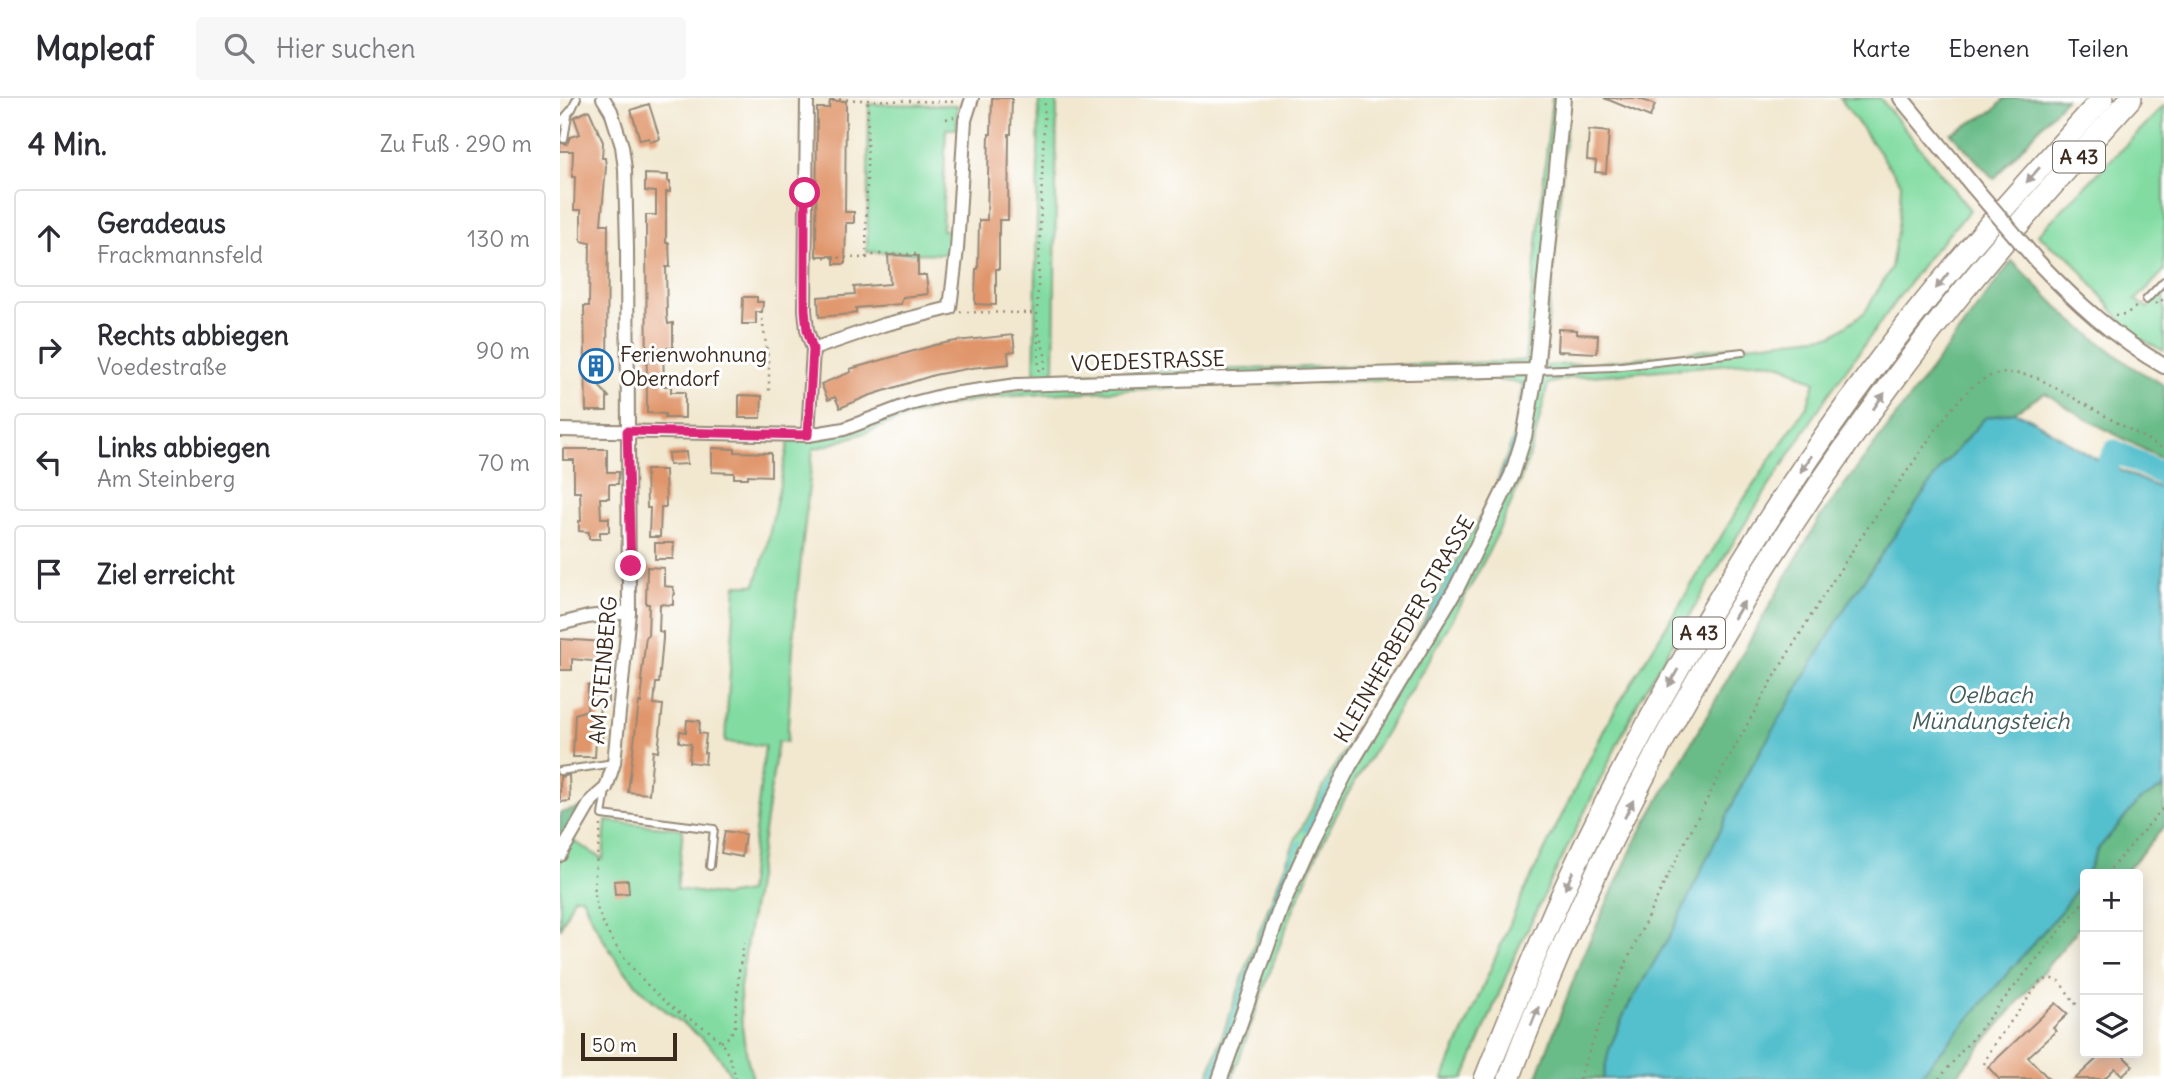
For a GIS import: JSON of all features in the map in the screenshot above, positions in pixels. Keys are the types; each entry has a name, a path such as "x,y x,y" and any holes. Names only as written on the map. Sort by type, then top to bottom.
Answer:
{"highway":[{"name":"A 43","path":"1485,1079 1521,989 1601,812 1729,582 1773,513 1875,366 1960,258 2103,98"},
{"name":"A 43","path":"1509,1079 1591,887 1646,776 1703,668 1770,559 1896,376 1983,268 2132,98"}],"street":[{"name":"AM STEINBERG","path":"560,855 592,800 606,788 614,763 629,612 631,566 625,169 622,146 611,111 603,98"},
{"name":"KLEINHERBEDER STRASSE","path":"1220,1079 1281,907 1306,848 1349,766 1457,587 1512,475 1524,437 1535,370 1563,98"},
{"path":"1900,98 2037,261 2088,313 2116,336 2164,366"},
{"path":"807,99 805,310 813,349 808,435"},
{"path":"813,349 883,325 950,308 957,249 965,120 972,100"},
{"name":"VOEDESTRASSE","path":"560,430 808,435 844,429 910,404 982,389 1041,384 1535,370"},
{"path":"560,624 629,612"}],"lane":[{"path":"560,123 577,98"},
{"path":"564,139 568,114"},
{"path":"2146,300 2164,281"},
{"name":"VOEDESTRASSE","path":"1535,370 1613,367 1744,352"},
{"path":"560,771 614,763"},
{"path":"606,788 602,815 714,828 710,866"}],"path":[{"path":"1041,384 1037,313 1045,98"},
{"path":"807,99 972,100"},
{"path":"866,258 868,99"},
{"path":"805,257 866,258 876,254 916,254"},
{"path":"2111,315 2126,314 2146,300"},
{"path":"950,308 956,312 1037,313"},
{"path":"762,319 769,363 769,391"},
{"path":"1037,327 1046,358 1041,384"},
{"path":"1579,1079 1598,1024 1637,937 1724,763 1838,574 1889,497 1966,394 1982,380 2000,373 2020,373 2038,378 2164,449"},
{"path":"2110,869 2164,807"},
{"path":"602,815 595,893 597,909 619,951 643,980 671,1007 721,1042 731,1061 736,1079"},
{"path":"1939,1079 2080,906"},
{"path":"721,1042 730,1035 735,1026 744,943"},
{"path":"1984,1064 1992,1046 2040,982 2049,978 2059,981 2079,1008"}],"green space":[{"path":"1039,98 1057,98 1054,374 1525,360 1552,98 1569,98 1544,366 1604,362 1833,335 1865,312 1891,268 1899,220 1901,183 1840,98 1880,98 1970,210 1928,257 1827,396 1739,533 1640,698 1514,957 1464,1079 1443,1079 1522,896 1609,720 1744,499 1808,404 1815,382 1785,366 1764,361 1569,378 1548,384 1538,428 1511,504 1446,631 1325,837 1282,940 1232,1079 1207,1079 1257,937 1296,838 1335,766 1402,662 1493,493 1513,439 1523,384 1479,379 1431,378 1223,385 1006,397 945,406 813,449 795,615 787,742 778,741 740,987 743,1033 753,1079 732,1079 725,1065 706,1043 637,986 610,950 582,897 574,897 560,929 560,845 565,836 603,859 606,821 683,829 677,889 724,896 748,892 765,746 725,742 736,585 755,585 766,550 789,441 836,435 943,402 1034,388"},
{"path":"2005,98 2066,98 1994,179 1951,133 1994,111"},
{"path":"869,104 957,105 957,129 946,129 942,230 953,231 950,254 867,252"},
{"path":"2164,106 2164,271 2136,300 2148,308 2164,291 2164,351 2140,339 2123,323 2070,257 2052,247 2038,234"},
{"path":"2012,261 2070,319 2132,367 2164,385 2164,460 2086,419 2045,393 2014,412 1985,418 1944,464 1850,600 1747,774 1672,932 1625,1012 1609,1050 1603,1079 1536,1079 1583,955 1637,838 1819,519"},
{"path":"2164,787 2164,827 2128,869 2089,869 2097,850 2139,801"},
{"path":"583,807 560,845 560,813"},
{"path":"2080,885 2080,927 1954,1079 1917,1079 2060,912"}],"water":[{"name":"Oelbach Mündungsteich","path":"2014,412 2031,419 2096,459 2164,490 2164,787 2139,801 2097,850 2089,869 2080,869 2080,885 2060,912 1917,1079 1603,1079 1609,1050 1625,1012 1672,932 1747,774 1850,600 1944,464 1985,418"}],"building":[{"path":"992,98 1012,98 1008,220 999,220 996,305 975,304 979,220 987,220"},
{"path":"1604,98 1638,98 1655,105 1650,117"},
{"path":"830,101 846,101 845,212 854,212 854,223 846,223 845,264 834,264 834,256 816,256 817,108 829,108"},
{"path":"649,104 660,139 650,142 649,138 640,140 631,110"},
{"path":"589,110 603,142 602,158 605,158 606,167 601,224 608,224 607,377 591,377 609,397 607,411 586,411 584,306 589,306 590,243 581,241 581,210 574,210 573,151 560,151 560,143 567,144 570,137 580,134 574,117"},
{"path":"1589,130 1609,132 1606,173 1595,172 1596,161 1587,160"},
{"path":"645,174 668,175 670,182 670,192 666,192 666,243 669,243 670,267 666,267 667,316 668,324 673,323 673,348 663,348 664,386 671,386 671,392 685,392 685,418 665,418 665,414 647,413 646,215 656,215 656,192 645,191"},
{"path":"888,255 918,256 918,275 926,275 928,294 903,297 901,304 856,308 856,313 819,317 818,297 855,294 854,287 890,284"},
{"path":"743,297 757,297 757,302 763,302 762,312 756,312 756,324 742,324"},
{"path":"1558,329 1577,330 1577,334 1598,335 1597,353 1557,351"},
{"path":"1013,335 1015,351 1008,352 1009,364 934,375 840,408 835,397 828,400 821,384 851,372 850,369 935,345"},
{"path":"739,395 762,396 761,418 739,418"},
{"path":"712,448 771,453 771,476 748,475 748,478 734,478 734,473 712,472"},
{"path":"563,449 607,449 607,472 619,472 618,484 609,484 609,498 600,498 601,518 609,518 609,532 600,532 600,539 589,539 589,532 579,531 580,492 574,492 574,460 563,460"},
{"path":"686,452 687,464 669,465 668,453"},
{"path":"646,470 665,470 666,507 661,507 660,537 649,537 650,508 647,508"},
{"path":"655,543 674,543 673,559 655,559"},
{"path":"647,567 664,568 664,586 673,587 675,594 673,605 660,604 659,631 663,632 663,638 659,683 656,683 654,704 663,705 658,752 653,751 649,794 628,792 648,636"},
{"path":"560,639 604,642 601,662 572,659 572,670 560,670"},
{"path":"588,685 608,685 608,702 600,701 602,741 596,741 595,757 573,757 575,714 587,710"},
{"path":"687,720 700,721 699,733 706,734 705,764 689,762 691,744 679,742 680,731 686,732"},
{"path":"569,775 570,801 560,802 560,777"},
{"path":"725,831 745,834 742,857 721,853"},
{"path":"628,880 629,893 615,894 614,881"},
{"path":"2056,1003 2068,1014 2053,1028 2056,1031 2028,1057 2049,1079 1999,1079 1988,1067"},
{"path":"2098,1058 2125,1058 2133,1066 2122,1075 2115,1068 2104,1079 2075,1079"}],"waterway":[{"path":"1517,430 1526,384"},
{"path":"1497,490 1515,439"},
{"path":"2108,465 2115,451 2164,475"},
{"path":"1417,639 1465,556"},
{"path":"1349,749 1411,649"},
{"path":"1305,831 1344,759"},
{"path":"1211,1079 1283,877 1300,842"}],"place":[{"name":"Ferienwohnung Oberndorf","path":"596,366"}],"route":[{"path":"631,566 627,431 808,435 813,349 805,310 805,193"}]}
